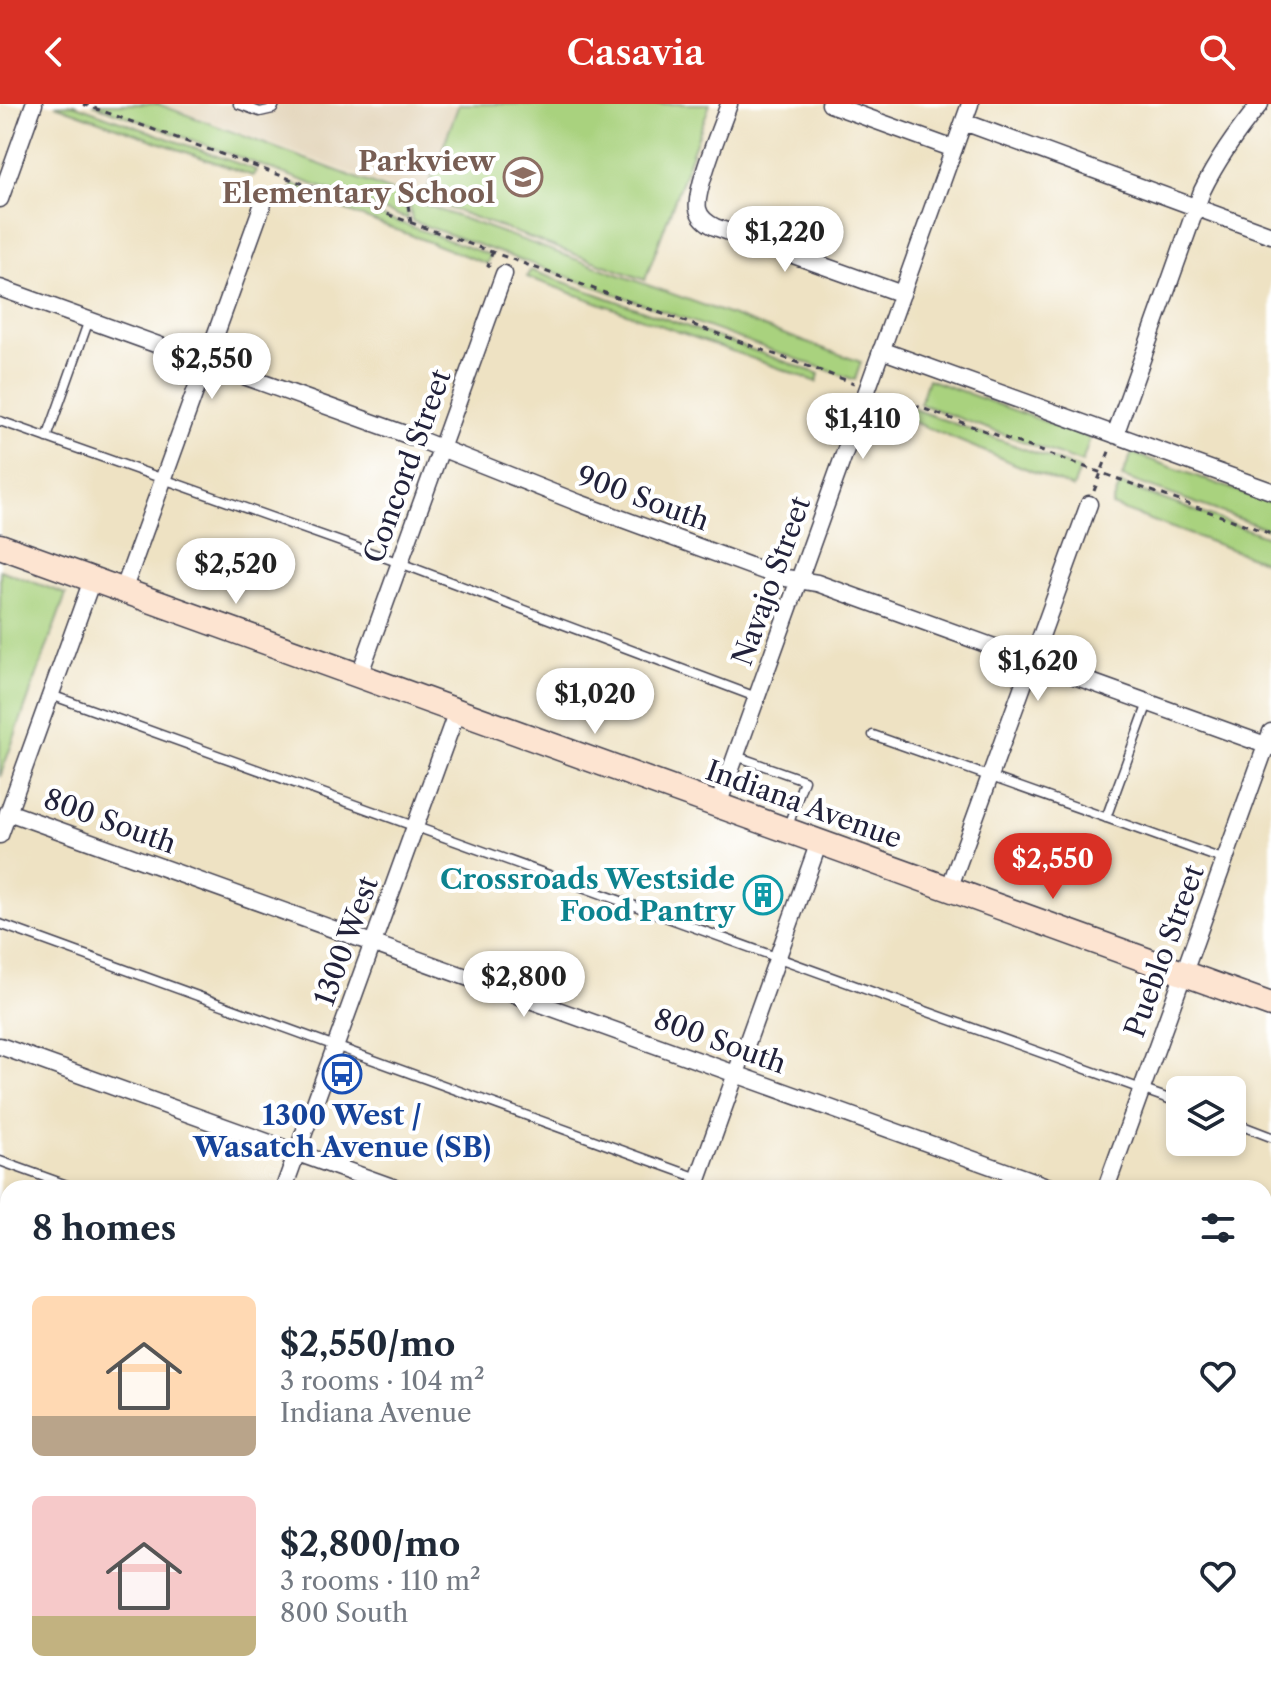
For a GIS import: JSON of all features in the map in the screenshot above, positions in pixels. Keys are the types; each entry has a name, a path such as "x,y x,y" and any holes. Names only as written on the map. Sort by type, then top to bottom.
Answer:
{"street":[{"path":"0,199 34,104"},
{"path":"729,104 697,196 699,213 715,227 902,294"},
{"path":"830,104 954,149"},
{"name":"Navajo Street","path":"718,805 970,104"},
{"path":"1115,435 1216,162 1260,104"},
{"path":"964,122 1271,235"},
{"path":"123,591 265,198"},
{"name":"Concord Street","path":"359,676 504,274"},
{"name":"900 South","path":"0,288 780,577 817,583 1148,702 1269,741"},
{"path":"881,350 1271,491"},
{"path":"949,889 1089,504"},
{"name":"Indiana Avenue","path":"0,546 1271,1005"},
{"path":"0,835 92,580"},
{"name":"1300 West","path":"287,1180 457,711"},
{"name":"Pueblo Street","path":"1109,1180 1269,741"},
{"name":"800 South","path":"8,812 1030,1180"},
{"path":"697,1180 819,842"},
{"path":"0,1046 373,1180"}],"lane":[{"path":"238,104 260,112 273,109 275,104"},
{"path":"47,438 89,320"},
{"path":"0,421 400,563 756,697"},
{"path":"51,695 1166,1098"},
{"path":"1106,818 1148,702"},
{"path":"873,735 1225,860"},
{"path":"736,756 804,780 786,830"},
{"path":"0,924 688,1180"},
{"path":"1246,1127 1271,1137"},
{"path":"0,1161 53,1180"}],"path":[{"path":"83,104 855,384"},
{"path":"406,193 411,223"},
{"path":"488,266 492,252"},
{"path":"884,394 1271,534"},
{"path":"1089,504 1115,435"}],"shaded area":[{"name":"Parkview Elementary School","path":"164,104 710,104 645,280"}],"green space":[{"path":"73,104 256,170 253,176 55,105"},
{"path":"93,104 158,104 405,196 408,219"},
{"name":"Parkview Elementary School","path":"459,104 710,104 645,280 424,199"},
{"path":"293,184 490,255 487,264 291,190"},
{"path":"409,199 861,362 855,380 412,221"},
{"path":"530,270 819,374 817,382 527,277"},
{"path":"928,379 1090,438 1082,463 920,404"},
{"path":"886,399 1080,469 1073,488 882,409"},
{"path":"1132,453 1271,503 1271,530 1122,477"},
{"path":"1120,484 1271,538 1271,564 1112,506"},
{"path":"0,570 66,594 0,777"}],"place":[{"name":"Parkview Elementary School","path":"523,177"},
{"name":"Crossroads Westside Food Pantry","path":"763,895"},
{"name":"1300 West / Wasatch Avenue (SB)","path":"342,1074"}]}
